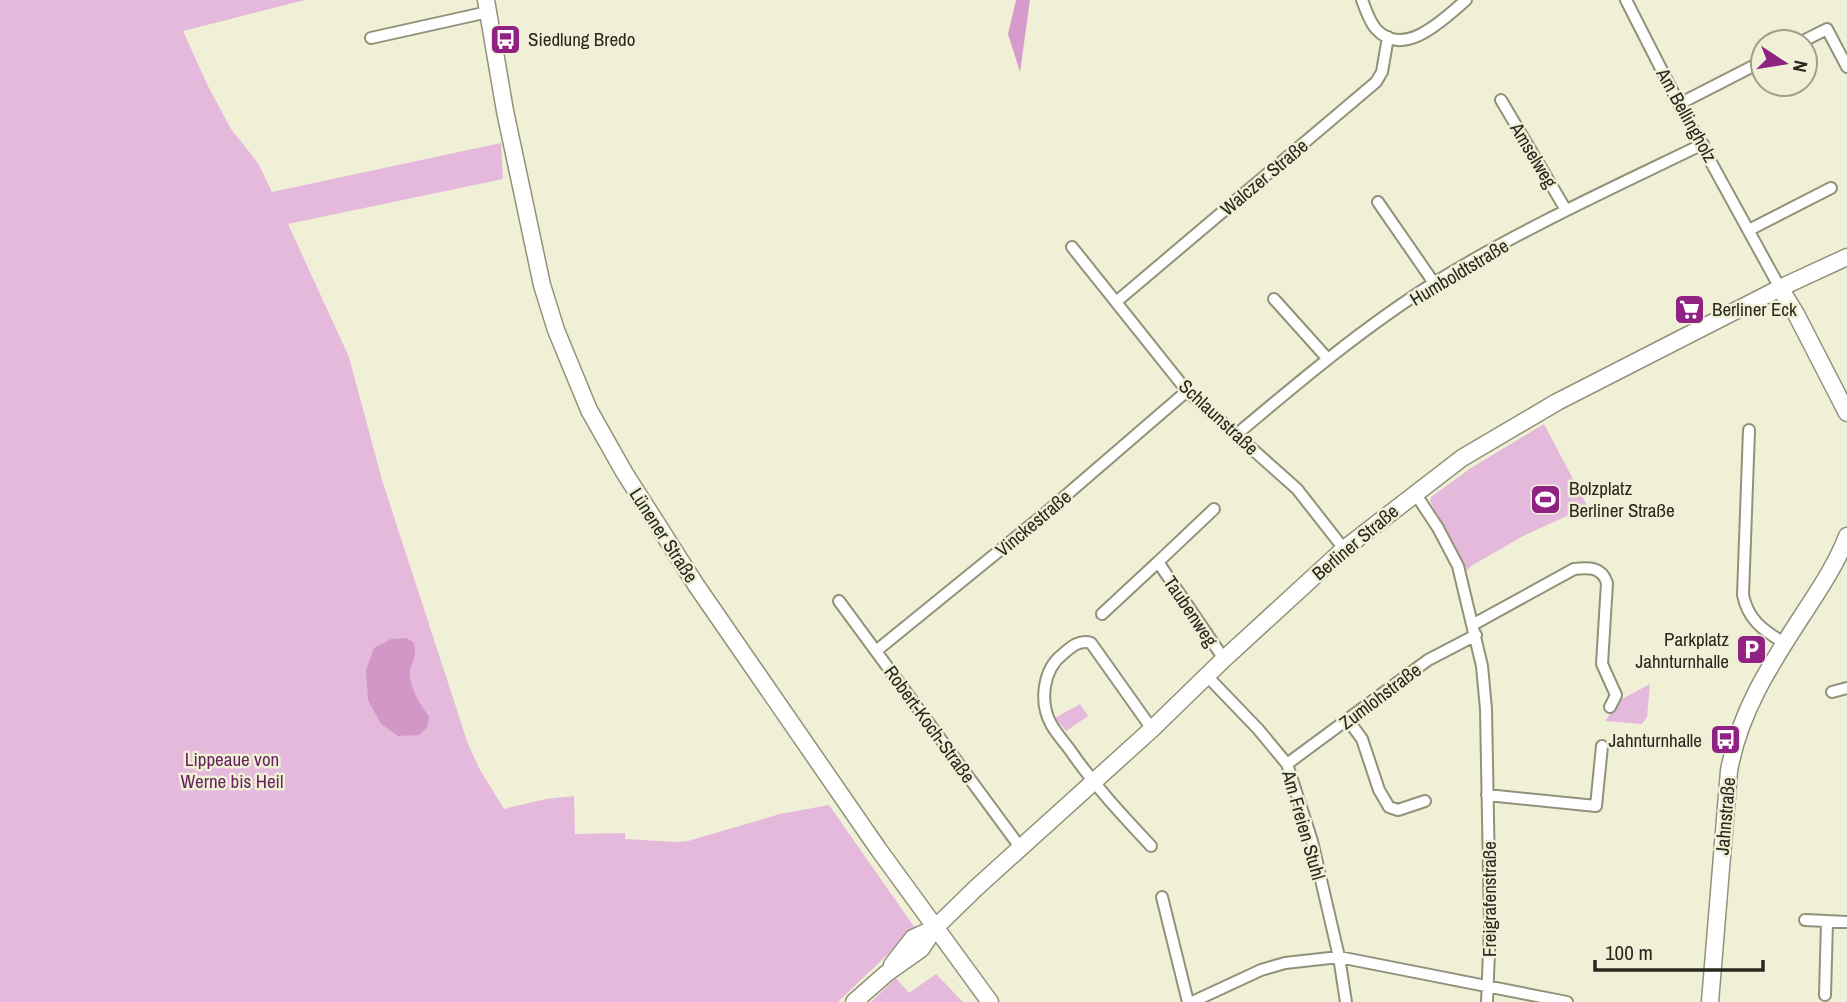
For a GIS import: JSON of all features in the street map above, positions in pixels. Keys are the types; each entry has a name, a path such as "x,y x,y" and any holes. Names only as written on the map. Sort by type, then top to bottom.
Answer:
{"street":[{"path":"1362,0 1371,22 1379,32 1401,40 1429,31 1466,0"},
{"name":"Am Bellingholz","path":"1626,0 1679,104 1780,288"},
{"path":"372,38 487,6"},
{"name":"Lünener Straße","path":"487,6 505,111 542,285 556,330 590,410 624,472 696,584 935,928 990,1002"},
{"path":"1819,33 1827,29 1847,67"},
{"name":"Walczer Straße","path":"1116,302 1376,82 1382,72 1388,37"},
{"path":"1679,104 1749,68"},
{"name":"Amselweg","path":"1501,100 1566,210"},
{"name":"Humboldtstraße","path":"1237,434 1327,358 1434,283 1566,210 1703,144"},
{"path":"1749,230 1831,188"},
{"path":"1378,202 1434,283"},
{"name":"Schlaunstraße","path":"1072,247 1187,391 1297,489 1345,550"},
{"name":"Berliner Straße","path":"854,1002 920,949 935,928 1020,847 1152,729 1224,659 1345,550 1415,493 1462,458 1537,412 1780,288 1847,257"},
{"path":"1780,288 1847,413"},
{"path":"1274,299 1327,358"},
{"name":"Vinckestraße","path":"876,651 1042,516 1187,391"},
{"path":"1749,430 1743,595 1745,607 1753,620 1784,643"},
{"name":"Freigrafenstraße","path":"1415,493 1458,566 1482,666 1486,709 1487,1002"},
{"name":"Taubenweg","path":"1102,614 1214,509"},
{"name":"Jahnstraße","path":"1710,1002 1732,753 1748,705 1784,643 1829,575 1847,536"},
{"name":"Taubenweg","path":"1158,562 1224,659"},
{"path":"1475,630 1574,569 1587,567 1598,570 1605,576 1607,583 1602,664 1616,695 1610,707"},
{"name":"Robert-Koch-Straße","path":"839,601 1020,847"},
{"name":"Zumlohstraße","path":"1287,764 1428,660 1475,630"},
{"path":"1151,846 1093,782 1051,723 1047,713 1048,671 1062,654 1085,641 1091,643 1152,729"},
{"name":"Am Freien Stuhl","path":"1207,676 1287,764 1312,841 1339,957 1346,1002"},
{"path":"1832,692 1847,688"},
{"path":"1348,720 1362,739 1379,790 1389,807 1398,810 1425,801"},
{"path":"1487,795 1596,806 1602,746"},
{"path":"1162,897 1190,1002 1261,970 1285,963 1339,957 1567,1002"},
{"path":"1805,920 1847,922"},
{"path":"1825,995 1827,922"}],"green space":[{"name":"Lippeaue von Werne bis Heil","path":"0,0 305,0 183,31 231,129 258,163 272,192 501,143 503,179 288,224 349,357 382,480 468,744 504,809 546,799 574,796 575,834 625,833 625,839 688,841 780,814 829,805 915,928 838,1002 0,1002"},
{"path":"1544,424 1590,511 1580,510 1525,535 1471,566 1467,571 1430,501 1431,497 1471,468"},
{"path":"1650,684 1647,717 1642,724 1605,721 1620,700"},
{"path":"1080,704 1088,716 1066,731 1055,718"},
{"path":"936,974 963,1002 871,1002 896,978 909,993"}],"shaded area":[{"path":"1016,0 1030,0 1020,72 1008,34"},
{"path":"406,638 413,642 415,648 410,675 412,686 429,717 427,728 419,735 398,736 381,724 368,700 366,670 374,648 391,639"}],"place":[{"name":"Siedlung Bredo","path":"505,39"},
{"name":"Berliner Eck","path":"1689,309"},
{"name":"Bolzplatz Berliner Straße","path":"1546,499"},
{"name":"Parkplatz Jahnturnhalle","path":"1752,650"},
{"name":"Jahnturnhalle","path":"1725,740"}]}
